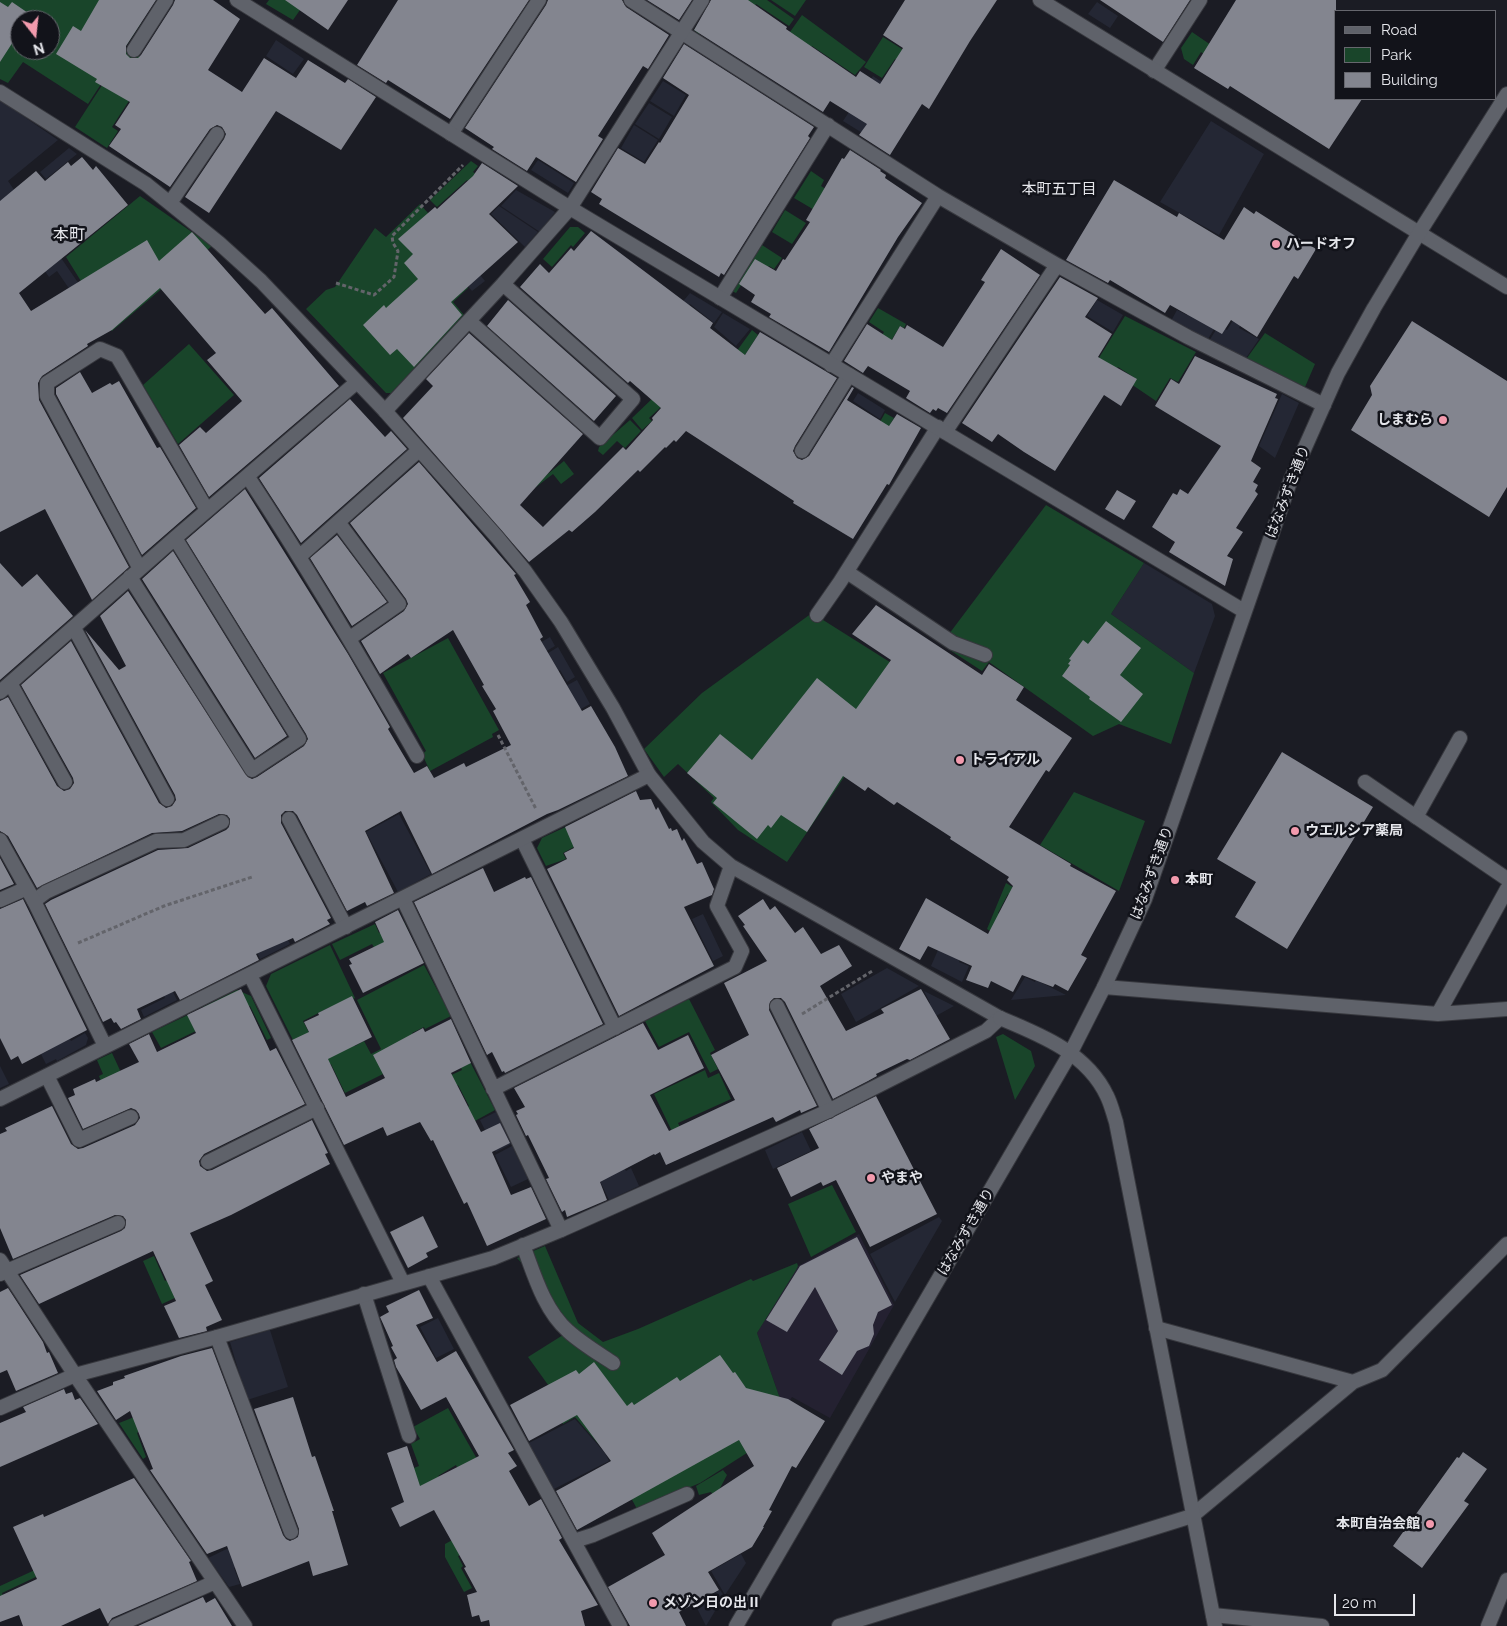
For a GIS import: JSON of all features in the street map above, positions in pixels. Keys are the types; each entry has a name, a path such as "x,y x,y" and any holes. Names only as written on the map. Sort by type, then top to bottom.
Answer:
{"street":[{"path":"134,50 166,0"},
{"path":"237,0 570,208 1244,611"},
{"path":"451,134 539,0"},
{"path":"631,0 938,196 1057,265 1188,337 1324,406"},
{"path":"385,411 504,284 570,208 702,0"},
{"path":"1040,0 1507,287"},
{"path":"1154,71 1200,0"},
{"path":"0,92 146,184 219,243 261,281 385,411 525,571 561,622 613,708 649,774 703,842 730,866 1000,1018 1039,1034 1070,1052 1095,1076 1107,1096 1116,1122 1214,1621 1322,1626"},
{"name":"はなみずき通り","path":"736,1626 1070,1052 1104,987 1145,899 1291,479 1338,374 1419,232 1507,94"},
{"path":"720,298 828,125"},
{"path":"170,203 217,134"},
{"path":"831,365 938,196"},
{"path":"817,614 942,429 1057,265"},
{"path":"469,321 600,438 633,399 504,284"},
{"path":"175,538 299,739 252,770 135,573 46,396 47,382 100,349 117,356 207,510"},
{"path":"802,451 849,375"},
{"path":"65,782 5,687 357,382"},
{"path":"300,556 420,450"},
{"path":"248,477 300,556 350,638 417,756"},
{"path":"338,522 399,604 350,638"},
{"path":"847,572 953,642 985,655"},
{"path":"74,628 166,799"},
{"path":"1416,817 1460,738"},
{"path":"0,1099 649,774"},
{"path":"1365,782 1507,879"},
{"path":"289,819 346,927"},
{"path":"0,900 46,892 156,841 184,840 222,822"},
{"path":"522,839 615,1028"},
{"path":"0,840 31,894 105,1046"},
{"path":"493,1089 735,967 742,951 717,906 730,866"},
{"path":"1438,1014 1507,888"},
{"path":"403,898 561,1230"},
{"path":"250,975 403,1283"},
{"path":"1104,987 1438,1014 1507,1009"},
{"path":"776,1006 828,1110"},
{"path":"0,1408 75,1375 217,1338 493,1258 561,1230 828,1110 986,1031 1000,1018"},
{"path":"47,1076 79,1140 131,1116"},
{"path":"208,1162 317,1108"},
{"path":"118,1223 2,1269 245,1626"},
{"path":"839,1626 1192,1516 1353,1382 1382,1370 1507,1244"},
{"path":"523,1245 538,1284 552,1313 568,1331 613,1363"},
{"path":"428,1276 620,1626"},
{"path":"364,1294 409,1436"},
{"path":"1156,1328 1353,1382"},
{"path":"217,1338 291,1532"},
{"path":"574,1541 593,1535 688,1494"},
{"path":"1488,1626 1507,1580"},
{"path":"116,1626 215,1582"}],"path":[{"path":"336,282 374,295 394,277 398,251 392,243 392,236 466,162 476,149"},
{"path":"498,735 545,827"},
{"path":"60,954 81,941 164,906 252,877"},
{"path":"786,1024 893,958"}],"shaded area":[{"path":"1097,2 1118,16 1110,28 1088,14"},
{"path":"276,40 304,59 293,74 266,56"},
{"path":"873,76 888,86 864,134 843,121"},
{"path":"663,81 686,95 674,116 650,101"},
{"path":"0,100 58,140 8,181 90,300 81,306 57,271 49,277 0,206"},
{"path":"649,103 672,117 659,139 635,124"},
{"path":"1211,121 1264,154 1219,235 1160,202"},
{"path":"634,125 658,140 644,162 621,148"},
{"path":"69,148 77,154 46,179 40,172"},
{"path":"538,160 574,183 568,193 531,170"},
{"path":"516,190 555,212 540,232 501,206"},
{"path":"499,206 538,232 525,247 491,214"},
{"path":"466,258 485,281 472,291 453,269"},
{"path":"690,293 722,312 714,323 690,304 681,315 675,311"},
{"path":"1097,300 1123,315 1113,332 1087,316"},
{"path":"1192,306 1219,321 1208,339 1171,321 1177,310 1187,315"},
{"path":"723,313 750,329 736,346 714,327"},
{"path":"1237,314 1245,318 1239,328 1259,339 1246,358 1209,341 1219,325 1227,330"},
{"path":"858,393 885,410 880,419 853,401"},
{"path":"1282,394 1299,403 1275,458 1259,446"},
{"path":"1144,563 1212,604 1215,616 1194,673 1111,614"},
{"path":"550,637 555,646 510,673 504,664"},
{"path":"558,647 575,677 567,682 560,670 556,672 532,663"},
{"path":"577,680 590,704 561,720 528,706"},
{"path":"399,814 431,874 398,892 366,832"},
{"path":"703,914 723,956 713,961 692,919"},
{"path":"281,926 290,944 260,959 256,950"},
{"path":"938,950 960,958 959,962 969,966 962,982 931,966"},
{"path":"153,953 177,1000 144,1017 141,1010 165,998 145,957"},
{"path":"887,968 919,986 856,1022 841,994"},
{"path":"1025,977 1035,982 1036,980 1066,995 1011,1000"},
{"path":"924,991 954,1006 916,1027 909,1014 930,1003"},
{"path":"27,1026 67,1035 71,1041 85,1033 88,1038 86,1045 57,1061 56,1059 46,1064"},
{"path":"0,1066 9,1084 0,1088"},
{"path":"496,1112 511,1144 496,1152 480,1120"},
{"path":"802,1132 811,1151 773,1169 765,1150"},
{"path":"512,1146 528,1179 511,1187 495,1155"},
{"path":"624,1168 626,1171 631,1168 639,1186 609,1200 600,1181"},
{"path":"939,1217 942,1221 895,1302 870,1254"},
{"path":"859,1234 894,1305 830,1418 792,1397 784,1410 757,1333 798,1266"},
{"path":"438,1318 454,1349 436,1358 420,1327"},
{"path":"270,1330 288,1387 247,1400 230,1342"},
{"path":"575,1419 605,1453 609,1461 554,1489 527,1444"},
{"path":"235,1545 243,1564 234,1568 240,1584 229,1587 208,1558"},
{"path":"741,1554 746,1563 725,1595 711,1571"},
{"path":"720,1590 724,1596 706,1626 695,1604"}],"green space":[{"path":"0,0 104,0 141,23 88,104 23,62 8,83 0,79"},
{"path":"269,0 307,0 293,20 266,4"},
{"path":"714,0 767,0 794,19 789,26 756,4 750,14 709,20 699,34 694,30"},
{"path":"771,0 806,0 795,16"},
{"path":"802,15 866,62 855,75 812,46 798,66 785,39"},
{"path":"1192,32 1211,45 1205,55 1201,52 1193,65 1184,59 1181,48"},
{"path":"883,37 921,61 914,71 895,59 882,78 864,67"},
{"path":"126,48 165,73 138,87 112,127 118,131 107,148 75,127"},
{"path":"471,161 478,166 473,172 486,181 480,193 467,180 437,207 430,200"},
{"path":"811,171 824,180 821,186 829,191 816,211 794,198"},
{"path":"140,196 212,246 112,331 66,257"},
{"path":"420,204 466,256 452,269 468,288 453,302 464,315 391,393 386,393 306,309 326,290 335,287 375,228 386,237"},
{"path":"785,210 806,223 792,244 772,232"},
{"path":"570,227 578,227 585,233 573,247 571,245 552,267 543,259"},
{"path":"762,245 782,258 774,269 769,266 763,275 752,268 736,293 732,291"},
{"path":"878,308 906,324 904,328 900,326 888,346 879,340 884,332 869,322"},
{"path":"1125,316 1196,352 1178,382 1170,378 1156,401 1131,384 1135,378 1118,367 1110,380 1092,369"},
{"path":"752,330 758,335 709,410 699,403"},
{"path":"1265,333 1315,364 1305,387 1247,358"},
{"path":"189,344 234,395 178,444 143,385"},
{"path":"654,397 662,406 649,418 652,421 642,430 632,418"},
{"path":"885,413 894,418 871,456 856,464"},
{"path":"630,420 641,431 625,448 617,441 603,455 598,451 599,447"},
{"path":"564,461 574,474 561,484 553,474 536,487 534,485"},
{"path":"1046,505 1144,563 1111,614 1194,673 1171,744 1119,724 1093,736 989,662 982,671 942,645"},
{"path":"812,613 912,676 787,862 738,830 711,802 714,798 678,764 664,777 644,749 702,693"},
{"path":"448,638 499,730 492,734 493,737 430,771 422,754 426,751 383,673"},
{"path":"1074,792 1145,821 1119,891 1040,845"},
{"path":"574,823 574,847 563,853 566,859 546,866 537,848 542,838"},
{"path":"1006,883 1052,910 1038,908 1008,894 998,913 1002,915 993,933 987,929"},
{"path":"404,922 409,933 375,949 372,944 340,960 332,944 375,924 379,933"},
{"path":"330,945 355,998 332,1009 330,1007 303,1021 321,1056 352,1040 355,1046 364,1041 371,1054 381,1049 357,1000 424,965 451,1016 425,1029 424,1027 412,1033 414,1036 391,1070 345,1093 331,1064 310,1074 266,986 271,974"},
{"path":"237,990 251,996 271,1038 267,1040 250,1006 212,1025 203,1007"},
{"path":"689,999 715,1050 710,1053 718,1069 710,1073 689,1032 659,1047 645,1021"},
{"path":"192,1013 200,1029 161,1048 152,1032"},
{"path":"1003,1034 1031,1051 1035,1066 1015,1100 996,1037"},
{"path":"112,1053 136,1105 102,1084 99,1076 103,1074 97,1060"},
{"path":"466,1054 495,1110 473,1122 466,1108 469,1106 458,1085 431,1099 441,1080 462,1070 457,1059"},
{"path":"705,1070 708,1078 719,1073 731,1099 678,1123 688,1144 680,1148 654,1094"},
{"path":"832,1185 856,1232 811,1257 788,1204"},
{"path":"545,1246 578,1323 603,1342 638,1329 751,1279 753,1281 797,1263 796,1270 757,1333 784,1410 764,1442 700,1483 637,1509 608,1455 575,1417 563,1424 546,1393 551,1389 528,1357 563,1335 525,1267 517,1258"},
{"path":"154,1256 165,1281 180,1274 192,1290 162,1304 143,1261"},
{"path":"165,1405 137,1433 146,1457 143,1459 119,1423"},
{"path":"448,1408 477,1459 458,1469 456,1465 421,1489 395,1475 419,1466 411,1444 420,1439 413,1427"},
{"path":"723,1470 727,1475 718,1492 719,1505 711,1492 699,1495 696,1486"},
{"path":"491,1519 506,1530 458,1556 463,1566 461,1568 472,1588 464,1592 445,1557 445,1544"},
{"path":"37,1569 40,1575 2,1593 6,1605 0,1598 0,1586"}],"building":[{"path":"99,0 156,0 126,46 126,54 130,58 138,58 175,0 213,0 240,19 208,70 242,92 264,58 296,78 308,60 345,83 348,79 376,97 341,150 276,111 209,213 185,197 224,139 226,134 222,127 217,125 210,129 170,187 109,146 121,129 115,125 130,102 95,82 97,79 60,56 60,47 73,26 81,31"},
{"path":"285,0 348,0 328,30"},
{"path":"398,0 529,0 450,119 388,80 386,83 357,65"},
{"path":"548,0 622,0 626,7 669,35 648,69 643,66 598,136 603,139 576,182 536,157 527,171 492,149 494,147 465,128"},
{"path":"647,0 692,0 679,20"},
{"path":"711,0 748,0 787,27 786,29 856,77 860,71 880,84 903,48 883,35 905,0 997,0 929,109 922,104 890,155 859,135 867,124 830,101 823,112 694,30"},
{"path":"1100,0 1190,0 1163,42"},
{"path":"1236,0 1336,0 1336,10 1334,10 1334,100 1361,100 1329,149 1230,86 1228,89 1194,68"},
{"path":"0,2 8,7 12,2 24,10 10,10 10,46 0,62"},
{"path":"684,44 814,127 808,136 810,138 724,275 721,273 719,277 599,204 602,199 591,192 618,148 645,164 660,143 689,95 663,78"},
{"path":"850,150 881,170 886,175 885,178 922,203 898,237 829,352 769,317 771,314 751,302 755,295 739,284 755,259 776,271 810,222 806,220 842,158 844,159"},
{"path":"82,157 93,170 96,166 128,205 19,293 31,311 147,240 159,261 192,232 265,314 272,308 339,386 209,497 179,445 200,427 206,433 242,401 207,360 216,353 160,288 112,330 87,344 88,346 42,376 38,383 39,400 129,567 92,600 45,509 0,532 0,201 36,171 45,181 68,162 71,166"},
{"path":"482,163 518,186 489,214 518,242 451,302 462,315 414,367 397,349 390,355 363,325 384,305 386,308 418,279 404,263 413,254 398,239 435,207 437,209 473,176"},
{"path":"1114,180 1177,217 1179,213 1224,240 1244,207 1254,214 1256,211 1316,249 1298,279 1294,276 1257,337 1231,320 1222,334 1170,305 1165,313 1110,280 1108,283 1066,260"},
{"path":"591,231 713,323 710,328 745,355 760,332 837,378 795,446 793,451 797,458 802,460 809,456 852,387 854,388 847,400 889,426 897,414 921,428 889,485 887,484 853,539 793,503 794,501 686,431 676,442 674,440 665,447 640,472 638,470 572,532 569,530 529,562 403,418 433,386 426,379 469,333 583,434 520,505 543,527 623,447 626,450 653,420 652,418 661,408 630,381 628,383 520,287 540,264 549,273 571,248 574,251"},
{"path":"1001,249 1040,275 947,413 938,408 936,411 933,409 930,413 906,398 910,391 868,366 863,373 844,361 867,324 892,340 900,326 905,329 907,325 943,347 985,282 981,280"},
{"path":"1060,277 1098,298 1085,317 1112,334 1098,357 1137,379 1121,406 1104,395 1055,471 998,434 992,442 962,423"},
{"path":"508,300 616,396 594,421 487,326"},
{"path":"1412,321 1507,381 1507,487 1489,517 1351,430 1372,395 1370,386"},
{"path":"1195,356 1277,394 1275,398 1278,399 1251,461 1261,468 1253,482 1258,485 1255,491 1258,494 1236,528 1243,532 1227,556 1233,559 1225,586 1169,552 1175,542 1152,527 1173,493 1177,495 1180,489 1188,494 1221,446 1155,406 1171,379 1179,384"},
{"path":"80,372 92,393 110,383 112,385 119,381 157,448 160,447 196,508 142,555 56,394 56,388"},
{"path":"350,399 385,437 391,431 407,449 301,543 259,478"},
{"path":"419,462 516,574 514,575 530,602 526,605 543,637 540,639 582,711 591,706 615,747 628,776 547,814 432,874 401,811 365,831 394,893 367,906 365,902 347,911 297,815 293,811 285,811 281,815 281,823 331,918 327,920 330,924 295,942 293,938 256,954 259,960 180,1000 175,991 137,1009 141,1019 121,1029 111,1018 103,1022 45,904 158,850 188,848 226,830 229,827 230,819 227,815 219,814 182,831 152,833 37,888 8,836 0,831 0,701 8,697 57,786 64,791 70,789 74,783 73,778 21,685 71,641 159,803 166,808 172,806 176,800 175,795 85,630 119,670 126,666 100,616 128,591 248,777 252,779 257,777 304,746 308,739 306,734 186,540 245,489 348,654 414,773 427,766 434,778 464,763 466,767 511,745 493,711 496,709 482,686 484,685 453,630 411,658 408,654 380,674 361,641 404,611 408,604 350,523"},
{"path":"1117,490 1136,501 1124,520 1105,509"},
{"path":"337,535 387,602 352,626 310,558"},
{"path":"173,551 287,736 255,758 142,579"},
{"path":"0,563 22,587 37,574 73,616 0,680"},
{"path":"876,605 982,675 989,664 1024,687 1016,700 1072,738 1049,772 1046,770 1009,827 1071,864 1070,866 1116,891 1081,955 1087,958 1068,991 1055,984 1053,987 1022,975 1013,992 991,981 988,988 966,980 972,966 928,946 920,960 899,949 926,898 988,934 1013,886 1007,880 1009,877 897,802 894,805 868,787 865,791 843,776 807,832 781,815 771,828 768,825 757,839 713,803 717,798 687,773 720,734 752,760 817,678 856,709 891,660 852,634"},
{"path":"1106,621 1141,648 1120,675 1143,694 1121,722 1089,699 1090,697 1062,676 1070,665 1068,664 1071,660 1069,659 1083,640 1088,644"},
{"path":"1282,752 1373,807 1287,949 1235,917 1256,882 1217,859"},
{"path":"636,791 640,800 651,799 656,810 658,807 669,829 671,828 672,831 677,829 682,841 684,838 697,864 702,862 714,889 712,895 684,907 714,966 619,1016 547,869 567,859 564,853 574,848 565,827"},
{"path":"0,858 14,884 0,890"},
{"path":"483,868 494,892 525,877 526,879 531,877 603,1024 505,1073 504,1071 502,1072 492,1052 487,1055 414,902"},
{"path":"23,899 87,1030 22,1064 18,1056 11,1060 0,1038 0,909"},
{"path":"763,899 770,910 775,906 795,933 803,927 821,954 839,945 852,966 820,986 846,1031 884,1013 881,1009 921,989 950,1039 910,1060 907,1059 876,1074 877,1076 833,1099 785,1002 781,998 774,998 770,1002 769,1010 817,1106 801,1113 800,1110 776,1122 773,1117 666,1165 660,1152 654,1154 600,1182 607,1200 567,1217 565,1210 562,1212 546,1179 549,1178 516,1115 518,1114 516,1111 525,1107 514,1088 643,1023 658,1050 688,1035 704,1068 650,1095 669,1131 735,1100 711,1055 749,1035 724,983 767,961 738,916"},
{"path":"398,910 424,963 363,993 349,965 352,964 349,959 384,942 375,922"},
{"path":"241,989 270,1051 276,1048 305,1104 204,1154 199,1161 200,1166 207,1171 212,1170 312,1120 328,1153 325,1154 330,1164 231,1215 190,1233 213,1281 205,1285 222,1320 206,1327 207,1331 179,1338 164,1306 176,1301 153,1251 39,1304 20,1275 121,1231 125,1228 126,1220 123,1216 115,1215 13,1259 0,1228 0,1134 7,1131 5,1128 52,1106 71,1144 78,1149 135,1125 140,1118 136,1110 131,1108 83,1129 68,1098 75,1095 73,1089 95,1079 96,1082 139,1062 129,1044 149,1034 157,1052 196,1033 187,1015"},
{"path":"352,996 372,1037 328,1059 346,1097 385,1078 373,1055 423,1028 425,1032 451,1019 471,1063 451,1073 481,1132 500,1123 510,1143 492,1152 511,1195 531,1187 546,1219 487,1246 467,1202 464,1204 433,1140 431,1141 420,1122 387,1136 383,1127 344,1145 292,1040 309,1032 304,1022"},
{"path":"876,1096 937,1214 870,1247 836,1180 823,1186 821,1182 791,1197 777,1168 819,1148 809,1129"},
{"path":"423,1216 438,1247 426,1253 428,1257 408,1268 390,1232"},
{"path":"857,1237 892,1305 878,1312 873,1325 874,1334 869,1346 857,1351 842,1375 819,1360 838,1331 815,1287 787,1332 766,1320 800,1266"},
{"path":"8,1288 43,1342 47,1353 49,1352 58,1373 16,1391 7,1370 0,1373 0,1292"},
{"path":"419,1290 433,1318 416,1325 437,1362 456,1351 514,1450 508,1453 517,1466 509,1471 529,1506 541,1499 562,1538 559,1540 598,1605 581,1611 585,1626 490,1626 489,1620 481,1622 479,1615 472,1617 467,1595 477,1592 464,1568 466,1567 434,1510 400,1527 391,1508 404,1502 387,1453 407,1446 420,1486 479,1456 446,1397 421,1410 396,1367 394,1360 397,1358 380,1317 389,1312 386,1306"},
{"path":"212,1348 283,1535 290,1541 298,1537 299,1529 254,1409 293,1397 312,1457 315,1456 334,1511 332,1511 348,1565 313,1576 309,1561 242,1587 227,1546 207,1554 150,1470 153,1469 130,1411 116,1420 97,1391 113,1385 113,1382 125,1378 124,1376 181,1356"},
{"path":"720,1355 746,1388 788,1399 825,1421 796,1468 792,1466 769,1510 772,1511 752,1547 708,1572 719,1590 679,1612 686,1626 630,1626 608,1587 665,1555 652,1533 754,1466 739,1440 577,1530 556,1491 611,1461 577,1415 529,1441 510,1405 576,1370 579,1374 594,1362 627,1406 632,1402 634,1405 677,1377 680,1381"},
{"path":"64,1389 66,1394 72,1392 75,1400 80,1398 98,1424 0,1467 0,1423 26,1412 23,1407"},
{"path":"1463,1452 1487,1469 1464,1501 1469,1504 1422,1568 1393,1546 1457,1457 1459,1458"},
{"path":"134,1478 191,1561 189,1562 197,1581 112,1618 108,1624 100,1608 61,1626 23,1626 19,1615 0,1622 0,1596 37,1579 13,1527 43,1514 44,1517"},
{"path":"203,1597 206,1603 215,1598 232,1626 138,1626"}],"place":[{"name":"ハードオフ","path":"1276,244"},
{"name":"しまむら","path":"1443,420"},
{"name":"トライアル","path":"960,760"},
{"name":"ウエルシア薬局","path":"1295,831"},
{"name":"本町","path":"1175,880"},
{"name":"やまや","path":"871,1178"},
{"name":"本町自治会館","path":"1430,1524"},
{"name":"メゾン日の出Ⅱ","path":"653,1603"}],"district":[{"name":"本町五丁目","path":"1059,189"},
{"name":"本町","path":"69,235"}]}
